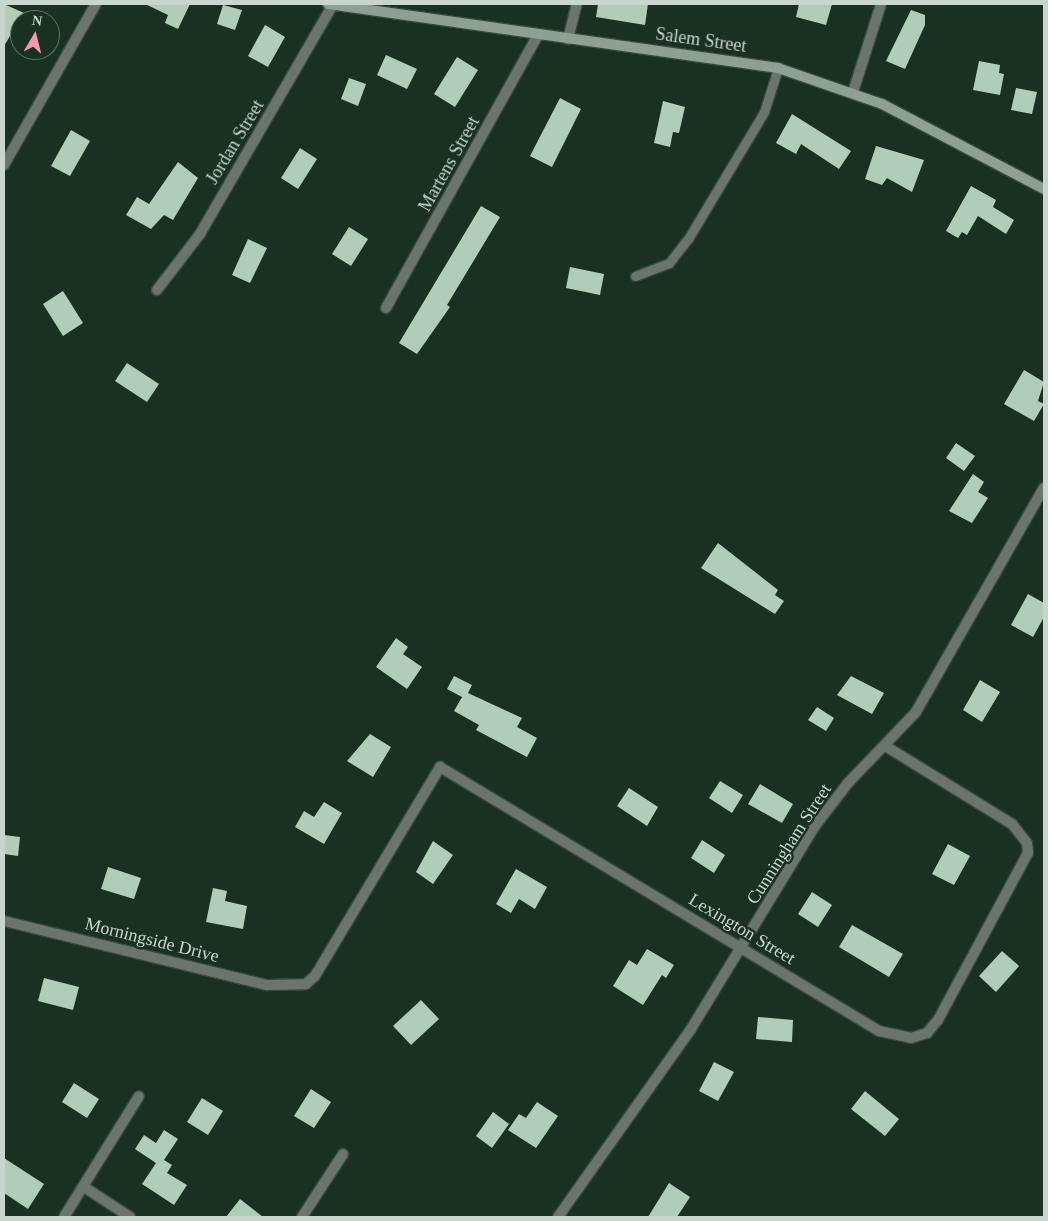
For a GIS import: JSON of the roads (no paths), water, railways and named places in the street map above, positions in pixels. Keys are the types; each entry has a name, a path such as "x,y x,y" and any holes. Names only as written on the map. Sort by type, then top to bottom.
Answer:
{"street":[{"path":"4,165 96,4"},
{"name":"Salem Street","path":"331,4 778,68 854,92 1044,189"},
{"name":"Jordan Street","path":"157,290 200,234 331,4"},
{"path":"568,38 577,4"},
{"path":"854,92 881,4"},
{"name":"Martens Street","path":"386,308 538,35"},
{"name":"Cunningham Street","path":"558,1217 659,1076 742,948 815,826 916,712 1044,488"},
{"name":"Lexington Street","path":"293,988 315,976 440,767 879,1031 911,1038 928,1033 938,1020 983,929 1024,864 1027,843 1012,824 885,746"},
{"name":"Morningside Drive","path":"6,925 267,985 293,988"},
{"path":"64,1217 139,1096"},
{"path":"302,1217 343,1154"},
{"path":"84,1187 130,1217"}],"lane":[{"path":"635,276 669,263 688,239 764,112 778,68"}]}
